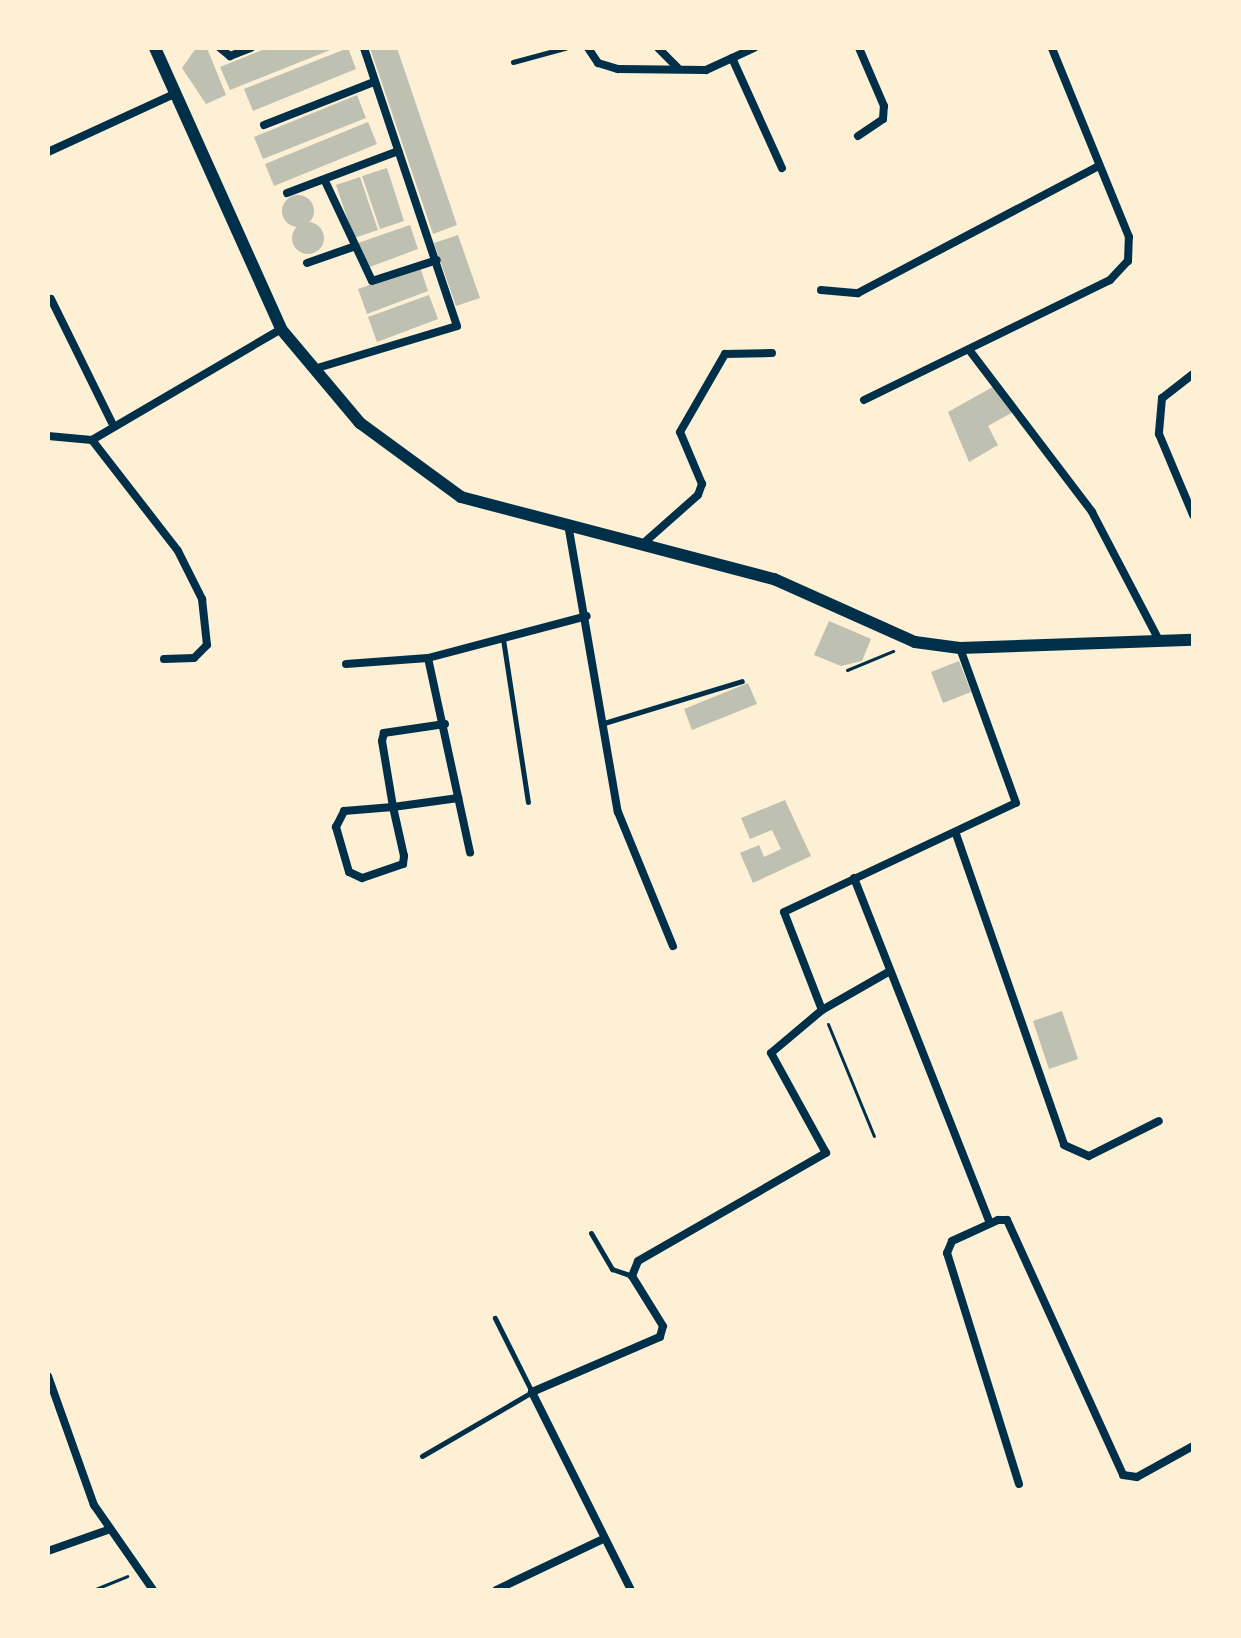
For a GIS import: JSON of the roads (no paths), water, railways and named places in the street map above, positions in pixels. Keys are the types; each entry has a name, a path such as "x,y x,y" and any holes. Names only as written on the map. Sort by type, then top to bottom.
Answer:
{"street":[{"path":"220,48 230,56 251,48"},
{"path":"314,369 451,333 458,318 364,48"},
{"path":"588,48 598,63 618,69 706,70 754,48"},
{"path":"658,48 678,68"},
{"path":"858,136 883,119 884,106 859,48"},
{"path":"864,400 970,351 1110,280 1128,261 1129,237 1097,167 1052,48"},
{"path":"160,49 176,93 281,329 360,423 440,486 774,579 915,642 960,648 1193,640"},
{"path":"732,58 782,168"},
{"path":"264,125 374,82"},
{"path":"48,152 176,93"},
{"path":"287,193 398,151"},
{"path":"821,290 858,293 1097,167"},
{"path":"325,181 353,247 372,281 437,260"},
{"path":"307,263 353,247"},
{"path":"51,299 112,423"},
{"path":"48,436 92,440 112,423 281,329"},
{"path":"970,351 1092,512 1160,642"},
{"path":"646,541 698,495 702,484 680,432 725,354 772,353"},
{"path":"1193,374 1162,398 1159,434 1193,515"},
{"path":"92,440 178,551 202,599 202,653 164,659"},
{"path":"568,524 587,616 618,812 673,946"},
{"path":"346,664 428,658 587,616"},
{"path":"822,1010 784,912 956,834 1016,803 1017,792 960,648"},
{"path":"428,658 445,724 470,853"},
{"path":"445,724 384,733 393,807 403,864 354,878 338,817 393,807 458,798"},
{"path":"956,834 1064,1145 1089,1156 1159,1121"},
{"path":"854,878 990,1223"},
{"path":"631,1590 532,1392 660,1337 663,1326 632,1276 638,1261 821,1160 826,1146 771,1053 822,1010 890,971"},
{"path":"1019,1484 947,1253 952,1241 990,1223 1007,1220 1123,1475 1137,1477 1193,1446"},
{"path":"48,1376 66,1441 108,1530 153,1590"},
{"path":"48,1551 108,1530"},
{"path":"496,1590 603,1539"}],"lane":[{"path":"513,62 565,48"},
{"path":"503,639 528,802"},
{"path":"604,723 742,681"},
{"path":"591,1233 612,1269 632,1276"},
{"path":"422,1456 532,1392 495,1318"}]}
